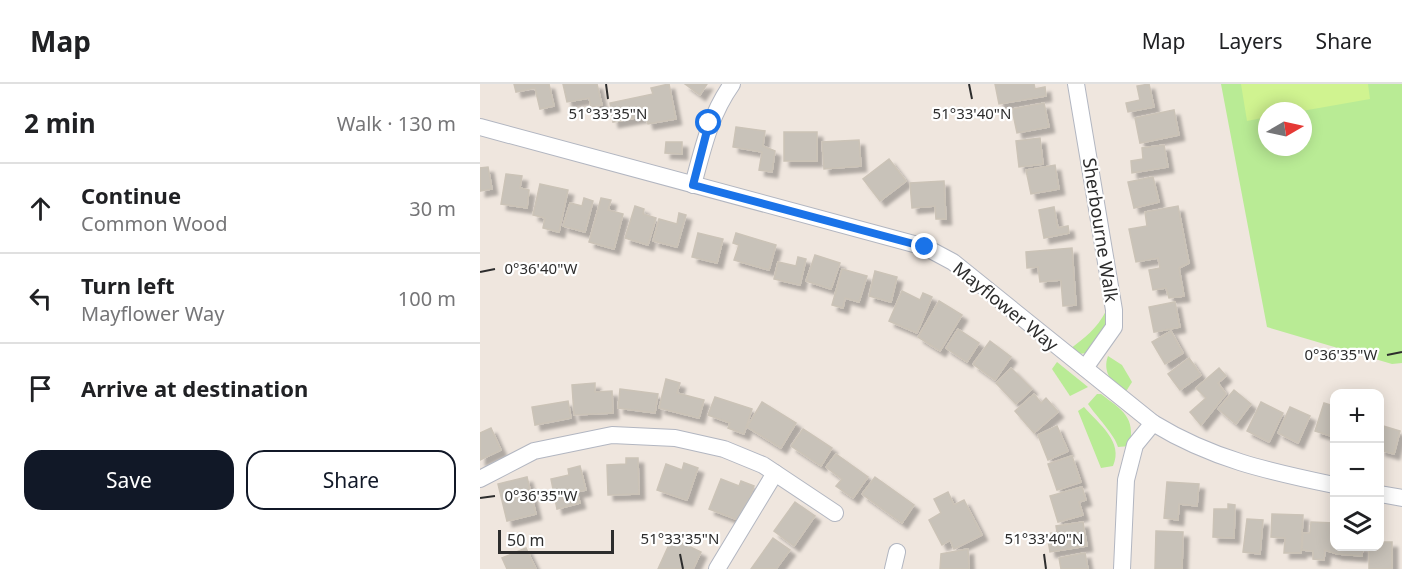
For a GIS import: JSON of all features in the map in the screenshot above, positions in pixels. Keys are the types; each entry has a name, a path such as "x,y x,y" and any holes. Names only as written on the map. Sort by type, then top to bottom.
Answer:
{"street":[{"path":"693,185 709,123 732,84"},
{"name":"Sherbourne Walk","path":"1076,84 1114,310 1114,327 1085,369"},
{"name":"Mayflower Way","path":"480,127 925,247 953,262 1153,423 1182,441 1250,467 1330,484"},
{"path":"1122,569 1126,480 1134,445 1153,423"},
{"path":"480,479 534,451 612,435 675,438 724,449 763,465 835,513"},
{"path":"717,569 775,473"},
{"path":"1384,495 1402,498"},
{"path":"893,569 897,552"}],"green space":[{"path":"1221,84 1402,84 1402,363 1392,364 1267,327"},
{"path":"1241,84 1368,84 1370,99 1312,109 1312,102 1258,102 1258,119 1247,121"},
{"path":"1106,311 1110,320 1087,353 1079,354 1070,349 1094,328"},
{"path":"1108,356 1122,365 1132,382 1125,393 1109,377 1106,367"},
{"path":"1057,362 1088,387 1070,396 1052,369"},
{"path":"1097,394 1101,394 1126,415 1131,428 1130,446 1118,447 1088,404"},
{"path":"1084,407 1113,441 1116,457 1113,466 1101,468 1078,411"}],"building":[{"path":"514,84 549,84 554,106 540,109 535,88 516,92"},
{"path":"563,84 597,84 602,105 591,107 589,98 567,102"},
{"path":"669,84 676,119 648,124 646,116 613,122 610,103 653,94 651,88"},
{"path":"685,84 707,84 700,95"},
{"path":"995,84 1034,84 1035,89 1045,87 1046,96 999,104"},
{"path":"1149,84 1154,107 1128,112 1126,103 1140,100 1137,86"},
{"path":"1044,103 1049,127 1017,133 1012,109"},
{"path":"1174,110 1179,135 1140,143 1135,118"},
{"path":"736,127 765,131 763,146 775,151 772,172 759,170 762,152 733,147"},
{"path":"784,132 817,132 817,161 784,161"},
{"path":"1040,138 1043,164 1019,167 1016,141"},
{"path":"859,140 861,166 824,169 822,142"},
{"path":"666,142 682,142 682,154 665,153"},
{"path":"1164,145 1168,167 1132,173 1131,161 1143,159 1142,148"},
{"path":"889,159 906,181 880,201 863,179"},
{"path":"1055,165 1059,189 1031,194 1026,170"},
{"path":"488,167 492,189 480,191 480,168"},
{"path":"506,174 522,176 520,188 529,190 527,208 501,204"},
{"path":"1153,177 1159,202 1134,208 1128,182"},
{"path":"944,181 946,219 936,219 935,206 912,208 910,183"},
{"path":"540,184 568,190 559,232 543,228 545,218 533,215"},
{"path":"584,198 593,201 585,232 563,226 570,203 582,206"},
{"path":"601,198 611,200 608,210 623,214 614,249 589,242"},
{"path":"635,206 644,209 643,214 656,218 648,245 625,238"},
{"path":"1178,206 1189,263 1179,268 1184,296 1169,298 1166,288 1153,290 1149,270 1160,268 1158,258 1136,262 1129,229 1147,226 1145,212"},
{"path":"1054,207 1058,228 1068,226 1069,233 1044,238 1039,210"},
{"path":"679,213 686,215 677,247 653,241 659,219 677,224"},
{"path":"698,233 723,239 717,263 692,257"},
{"path":"736,233 776,245 769,270 734,260 739,245 733,243"},
{"path":"1072,248 1076,305 1063,306 1061,280 1040,282 1038,267 1027,268 1026,252"},
{"path":"815,255 840,263 831,289 806,281"},
{"path":"798,257 806,259 800,285 774,279 778,262 796,266"},
{"path":"842,269 867,276 859,302 845,298 843,308 832,305"},
{"path":"875,271 897,277 891,302 869,296"},
{"path":"902,291 920,300 923,293 932,297 917,333 889,321"},
{"path":"939,301 962,315 940,351 918,337"},
{"path":"1175,302 1180,327 1154,332 1149,307"},
{"path":"958,329 979,343 967,362 946,348"},
{"path":"1171,331 1183,353 1165,364 1152,342"},
{"path":"990,341 1011,357 995,380 973,364"},
{"path":"1189,358 1201,375 1180,390 1168,374"},
{"path":"1011,368 1032,389 1016,404 996,383"},
{"path":"1219,368 1226,376 1218,383 1226,394 1201,425 1190,412 1206,398 1196,388"},
{"path":"666,379 680,383 677,393 704,400 699,418 659,408"},
{"path":"595,383 595,392 612,391 613,413 574,415 572,385"},
{"path":"620,389 658,394 655,413 618,408"},
{"path":"1234,390 1251,404 1236,424 1218,409"},
{"path":"1034,394 1041,403 1046,398 1058,412 1034,433 1015,411"},
{"path":"715,397 752,409 744,434 728,428 730,423 708,415"},
{"path":"568,401 571,418 535,425 532,407"},
{"path":"762,402 796,423 781,448 747,427"},
{"path":"1261,402 1283,413 1269,442 1247,431"},
{"path":"1324,403 1330,405 1330,436 1315,431"},
{"path":"1290,407 1310,416 1298,443 1278,433"},
{"path":"1057,426 1068,451 1048,460 1038,435"},
{"path":"1384,426 1400,431 1394,454 1384,451"},
{"path":"491,428 501,450 480,460 480,433"},
{"path":"803,429 832,448 821,466 791,446"},
{"path":"836,454 868,477 853,498 836,486 842,479 826,467"},
{"path":"1072,456 1081,482 1057,490 1048,464"},
{"path":"626,458 638,458 639,494 608,495 607,465 626,464"},
{"path":"684,463 698,468 687,500 657,490 666,464 682,470"},
{"path":"580,466 586,490 577,492 580,503 557,509 551,479 569,475 568,469"},
{"path":"527,477 536,514 507,521 498,484"},
{"path":"875,477 914,505 902,523 862,494"},
{"path":"721,479 739,486 741,481 754,486 741,521 709,509"},
{"path":"1167,482 1199,484 1197,506 1179,504 1178,520 1164,518"},
{"path":"1082,487 1086,500 1079,502 1083,515 1058,522 1050,496"},
{"path":"948,492 954,505 964,500 982,535 954,549 950,540 942,545 929,520 941,513 934,499"},
{"path":"795,502 815,516 794,546 774,531"},
{"path":"1228,504 1235,505 1234,538 1213,537 1214,509 1228,509"},
{"path":"1272,514 1303,515 1301,553 1284,553 1285,538 1271,537"},
{"path":"1247,519 1263,520 1260,554 1243,552"},
{"path":"1083,522 1087,546 1050,552 1047,534 1057,532 1056,526"},
{"path":"1311,522 1330,523 1330,551 1362,551 1362,556 1337,554 1325,550 1324,560 1313,559 1313,551 1302,550 1303,533 1310,533"},
{"path":"1156,531 1183,532 1182,569 1155,569"},
{"path":"672,538 701,552 693,569 658,569"},
{"path":"773,538 790,550 776,569 751,569"},
{"path":"1384,542 1392,542 1392,569 1369,569 1369,551 1384,551"},
{"path":"526,548 536,569 507,569 502,558"},
{"path":"968,549 969,569 940,569 941,554"},
{"path":"1085,553 1088,569 1061,569 1059,558"}],"route":[{"path":"709,123 693,185 925,247"}]}
